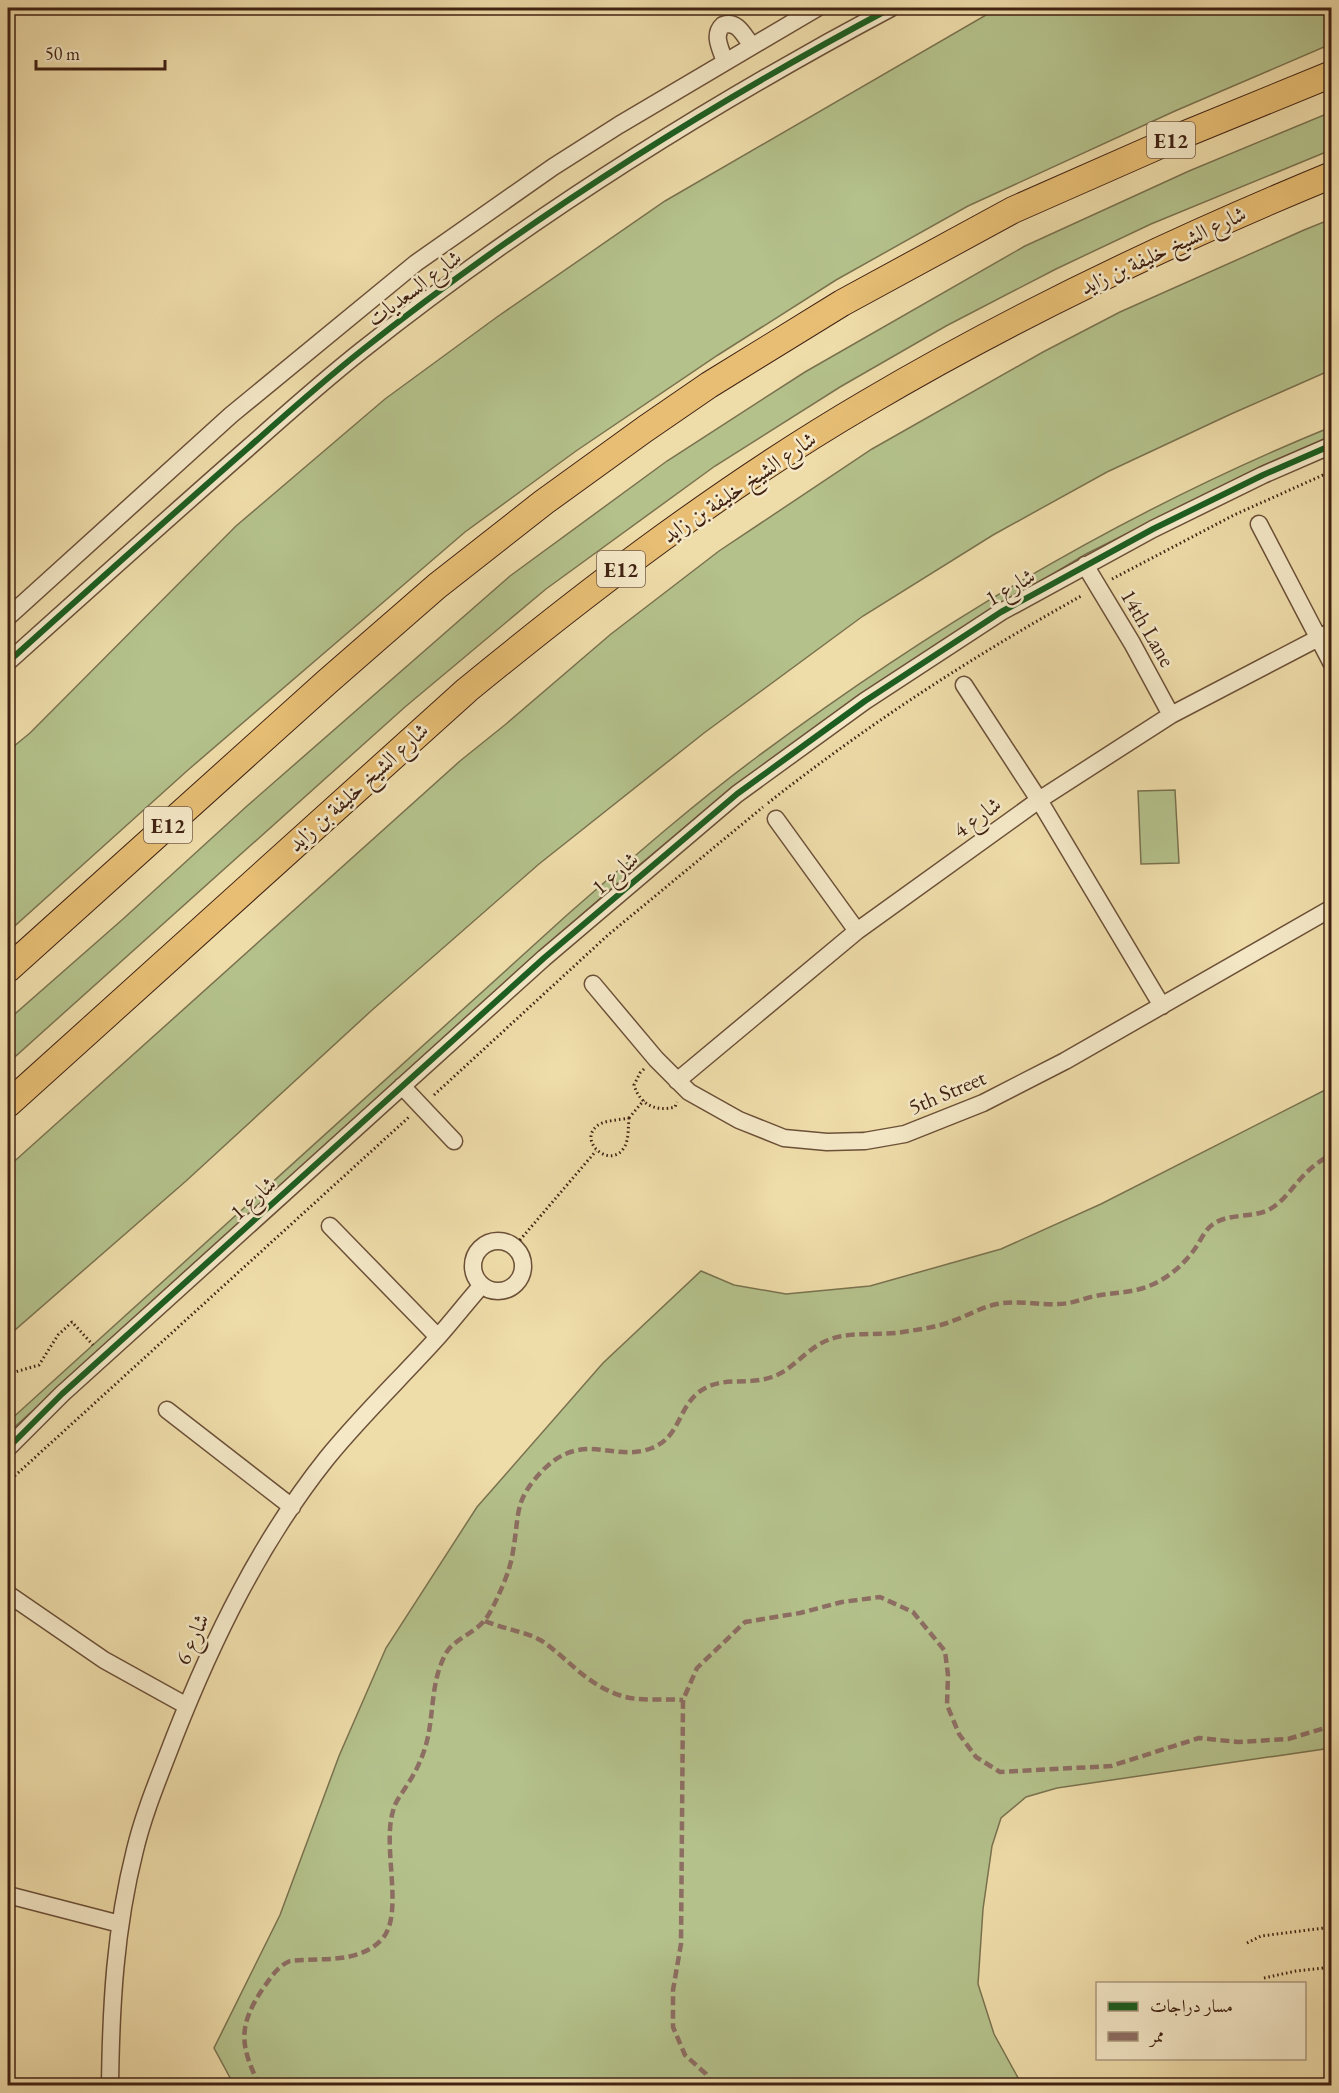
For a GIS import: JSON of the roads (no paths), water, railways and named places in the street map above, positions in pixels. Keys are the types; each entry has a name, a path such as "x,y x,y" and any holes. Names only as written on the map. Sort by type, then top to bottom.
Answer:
{"highway":[{"name":"E12","path":"8,969 437,586 544,502 654,423 738,367 842,303 1012,210 1194,130 1332,74"},
{"name":"شارع الشيخ خليفة بن زايد","path":"8,1104 467,690 594,588 670,533 795,447 946,358 1030,313 1165,247 1332,175"}],"street":[{"name":"شارع السعديات","path":"8,617 231,415 416,263 553,166 619,124 817,8"},
{"name":"شارع السعديات","path":"8,662 316,388 461,275 557,206 658,141 758,81 891,8"},
{"path":"725,62 717,35 723,25 733,24 738,27 752,46"},
{"name":"شارع 1","path":"8,1448 62,1394 544,958 737,794 865,701 1002,612 1153,528 1263,475 1332,445"},
{"path":"1259,524 1325,634 1332,664"},
{"name":"14th Lane","path":"1085,565 1172,715"},
{"name":"شارع 4","path":"676,1081 857,931 1039,800 1172,715 1325,634"},
{"path":"964,685 1039,800 1162,1006"},
{"path":"776,819 857,931"},
{"name":"5th Street","path":"593,984 676,1081 689,1092 739,1120 784,1138 828,1142 865,1141 905,1134 983,1103 1065,1061 1332,908"},
{"path":"402,1086 454,1141"},
{"path":"330,1226 438,1337"},
{"path":"498,1241 514,1246 522,1260 523,1267 518,1282 504,1290 496,1291 482,1285 474,1270 474,1262 482,1247 498,1241"},
{"name":"شارع 6","path":"110,2085 112,1986 120,1924 135,1849 153,1792 223,1623 247,1578 326,1459 438,1337 482,1285"},
{"path":"167,1410 292,1507"},
{"path":"8,1594 104,1660 187,1706"},
{"path":"8,1895 120,1924"}]}
